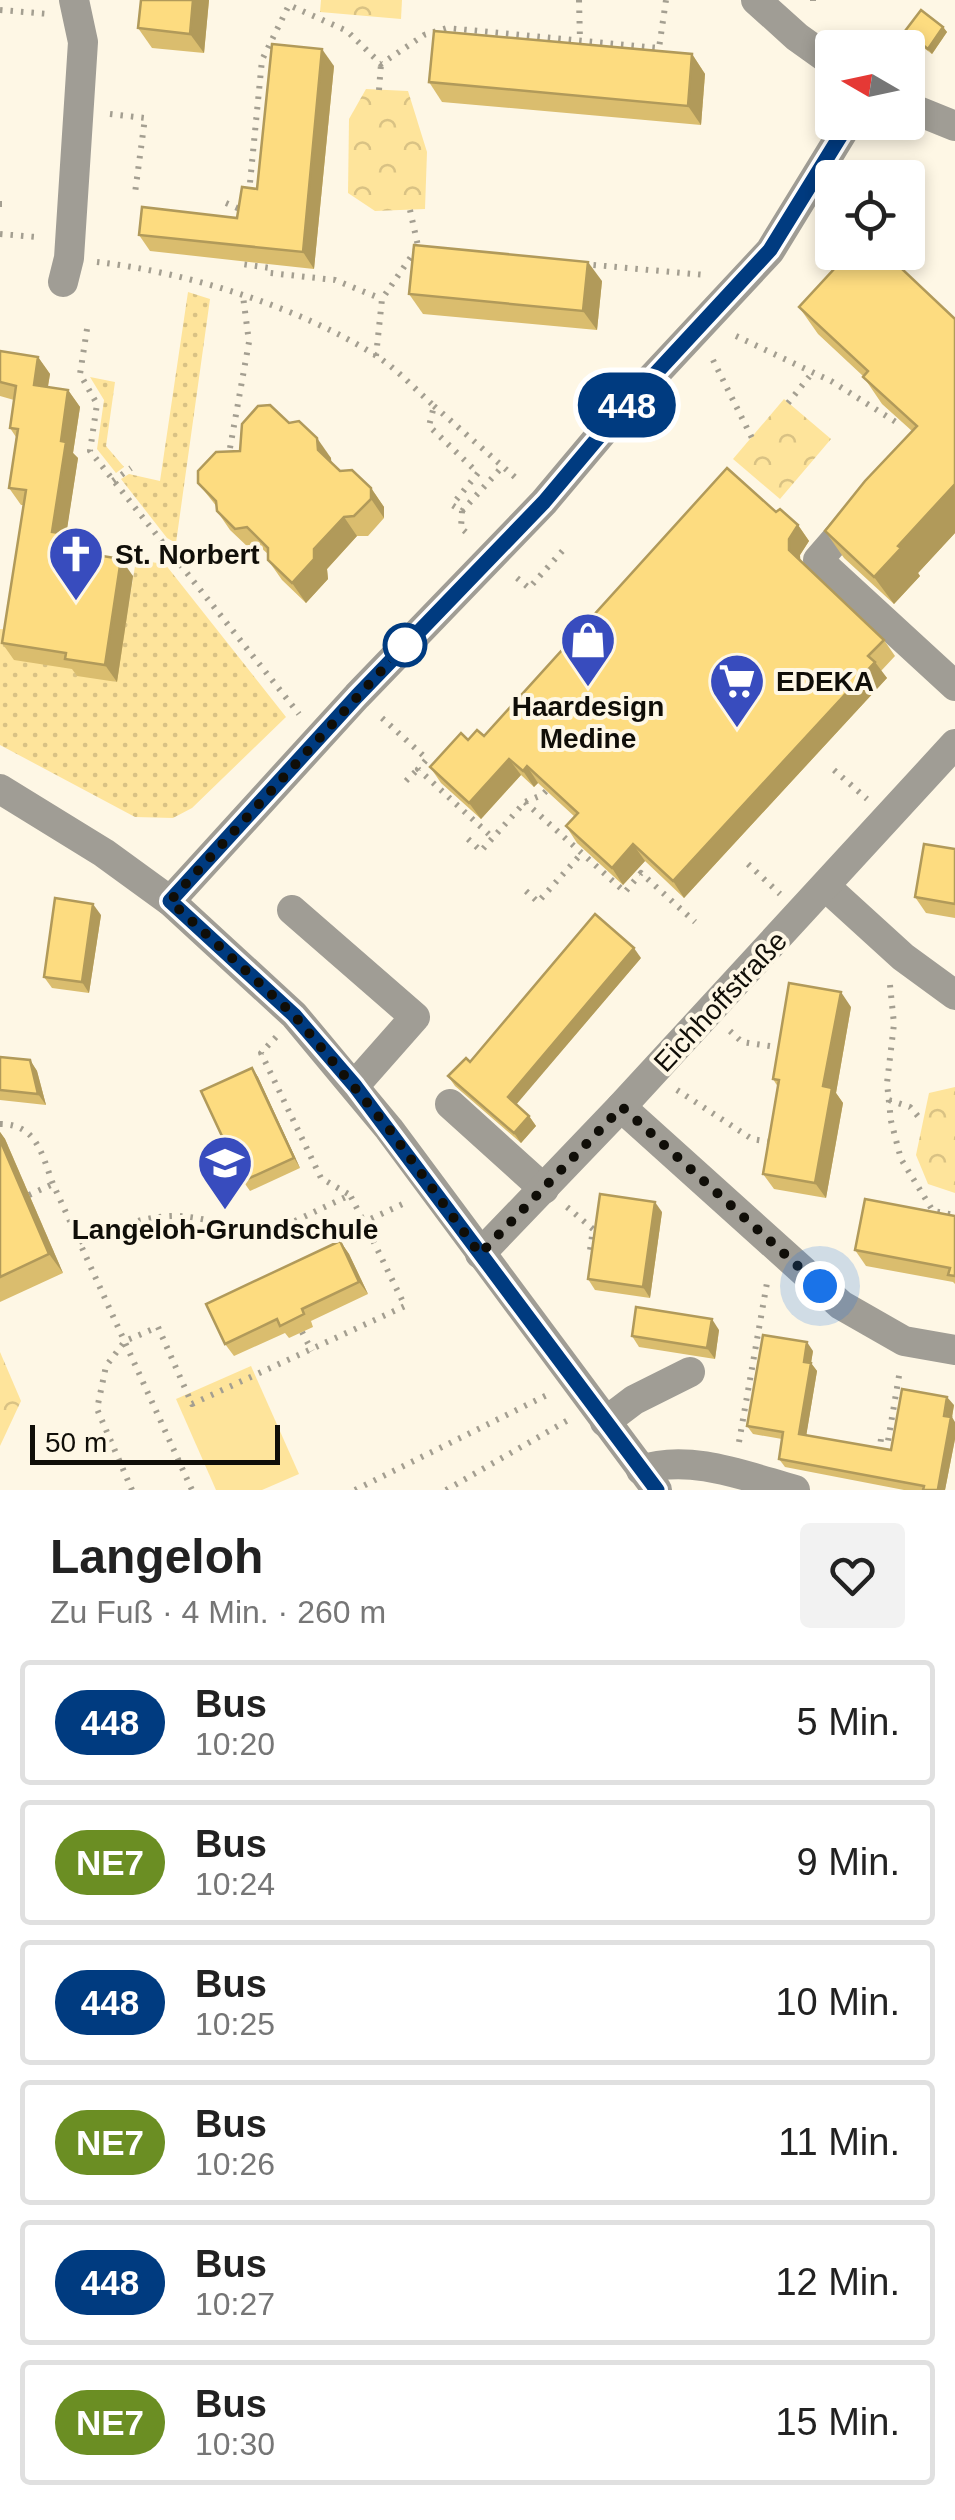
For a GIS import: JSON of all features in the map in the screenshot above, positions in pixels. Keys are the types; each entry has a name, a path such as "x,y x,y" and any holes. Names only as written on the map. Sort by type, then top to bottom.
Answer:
{"street":[{"path":"756,0 815,50"},
{"path":"64,7 83,42 66,270"},
{"path":"925,114 955,126"},
{"path":"170,901 357,696 544,502 618,414 770,250 838,140"},
{"path":"866,504 818,560 955,686"},
{"name":"Eichhoffstraße","path":"480,1254 556,1198 622,1107 955,744"},
{"path":"0,790 104,853 170,901 294,1015 355,1086 649,1480 660,1463 734,1473 795,1490"},
{"path":"825,886 902,957 955,995"},
{"path":"292,910 415,1017 355,1086"},
{"path":"450,1104 556,1198"},
{"path":"622,1107 841,1305 904,1340 955,1350"},
{"path":"599,1414 690,1372"}],"path":[{"path":"579,0 580,40"},
{"path":"378,90 381,64 424,34 448,28 659,48 666,0"},
{"path":"226,202 235,209 250,211 262,60 290,2 347,31 381,64"},
{"path":"0,10 64,7"},
{"path":"110,114 145,118 135,193"},
{"path":"376,356 382,299 418,246 410,210"},
{"path":"0,234 36,238"},
{"path":"244,246 242,264 270,268 270,274 335,280 382,299"},
{"path":"577,263 706,276"},
{"path":"66,270 114,264 243,294 306,320 376,356 517,479"},
{"path":"230,448 249,342 243,294"},
{"path":"87,329 80,374 97,404 90,451 300,715"},
{"path":"736,336 813,372 899,424"},
{"path":"713,360 752,438"},
{"path":"788,403 813,372"},
{"path":"434,406 429,426 478,473 452,504 462,511"},
{"path":"468,534 461,528 462,511 503,466"},
{"path":"113,480 130,468"},
{"path":"517,578 530,588 565,548"},
{"path":"382,718 426,759 406,782"},
{"path":"418,768 493,838"},
{"path":"834,770 860,792"},
{"path":"468,839 481,851 525,802 542,795 555,781"},
{"path":"525,802 625,892 640,873 695,922"},
{"path":"526,892 538,902 582,853"},
{"path":"748,864 776,890"},
{"path":"894,975 890,984 894,1024 887,1083 902,1159 932,1211 955,1215"},
{"path":"132,1490 97,1408 106,1366 125,1341 158,1327 192,1404 404,1306 350,1195 321,1178 262,1054 294,1015"},
{"path":"729,1030 742,1042 791,1050"},
{"path":"676,1089 752,1139 770,1142 767,1159"},
{"path":"889,1100 910,1107 923,1122"},
{"path":"0,1124 22,1128 35,1137 192,1490"},
{"path":"29,1195 53,1184"},
{"path":"295,1220 350,1195"},
{"path":"556,1198 593,1229 590,1250 601,1252"},
{"path":"364,1222 412,1200"},
{"path":"79,1242 130,1222 177,1216 247,1231 273,1231"},
{"path":"734,1473 770,1271"},
{"path":"302,1332 312,1350"},
{"path":"878,1456 881,1439 888,1440 901,1359"},
{"path":"355,1490 574,1381"},
{"path":"446,1490 599,1414"}],"green space":[{"path":"321,0 402,0 401,19 320,12"},
{"path":"366,89 408,91 427,152 425,209 375,211 348,193 349,119"},
{"path":"188,292 210,299 176,543 167,538 121,479 129,474 160,481"},
{"path":"90,377 115,382 106,446 124,467 116,473 97,449 104,400"},
{"path":"784,399 831,439 780,499 733,459"},
{"path":"136,560 165,564 286,717 192,808 173,818 135,817 0,745 0,629 19,630 78,669 116,682"},
{"path":"955,1087 955,1193 928,1184 916,1155 929,1093"},
{"path":"0,1352 21,1401 0,1446"},
{"path":"251,1366 299,1474 262,1490 216,1490 176,1399"}],"building":[{"path":"141,0 193,0 190,34 138,28"},
{"path":"921,10 943,27 928,49 925,30 906,30"},
{"path":"434,31 692,54 688,106 429,82"},
{"path":"272,44 322,49 303,252 139,235 142,207 237,218 242,187 257,189"},
{"path":"414,245 588,262 583,311 409,294"},
{"path":"833,270 903,270 955,319 955,484 874,577 825,531 917,426 863,377 868,371 799,307"},
{"path":"0,351 38,357 34,385 68,390 61,441 66,442 52,532 81,536 78,552 121,559 105,665 65,659 66,653 2,643 26,490 9,488 18,429 10,428 16,386 0,382"},
{"path":"270,405 289,423 299,421 317,438 318,450 340,471 352,470 371,488 371,499 354,516 344,517 314,549 314,559 292,583 268,560 268,548 247,527 235,529 198,483 198,471 216,452 240,451 242,424 258,406"},
{"path":"727,468 776,512 780,509 798,525 789,539 789,550 884,640 868,656 875,662 673,881 633,844 612,868 566,826 578,813 527,766 523,771 509,759 469,803 430,767 461,733 468,740 477,730 484,736"},
{"path":"924,844 955,849 955,904 915,897"},
{"path":"55,898 93,904 82,982 44,977"},
{"path":"595,914 634,948 508,1097 529,1116 514,1133 448,1076 466,1058 470,1062"},
{"path":"789,983 841,992 823,1086 832,1088 815,1183 763,1174 779,1080 773,1079"},
{"path":"0,1057 30,1060 38,1094 0,1090"},
{"path":"252,1068 294,1158 243,1181 201,1091"},
{"path":"0,1140 49,1254 0,1277"},
{"path":"600,1194 655,1202 643,1287 588,1279"},
{"path":"865,1199 955,1216 955,1276 948,1275 950,1268 855,1250"},
{"path":"340,1241 359,1282 302,1309 304,1314 280,1326 277,1319 225,1344 206,1304"},
{"path":"636,1307 712,1319 707,1348 632,1336"},
{"path":"763,1335 807,1342 804,1362 811,1363 799,1434 891,1450 902,1389 947,1397 944,1416 951,1417 938,1489 944,1490 923,1490 924,1486 779,1459 783,1432 747,1426"}],"bus line":[{"name":"448","path":"657,1490 355,1086 294,1015 170,901 357,696 544,502 618,414 770,250 838,140"}],"place":[{"name":"St. Norbert","path":"76,603"},
{"name":"Haardesign Medine","path":"588,689"},
{"name":"EDEKA","path":"737,730"},
{"name":"Langeloh-Grundschule","path":"225,1212"}],"route":[{"path":"405,645 170,901 294,1015 389,1129 480,1254 622,1107 820,1286"}]}
